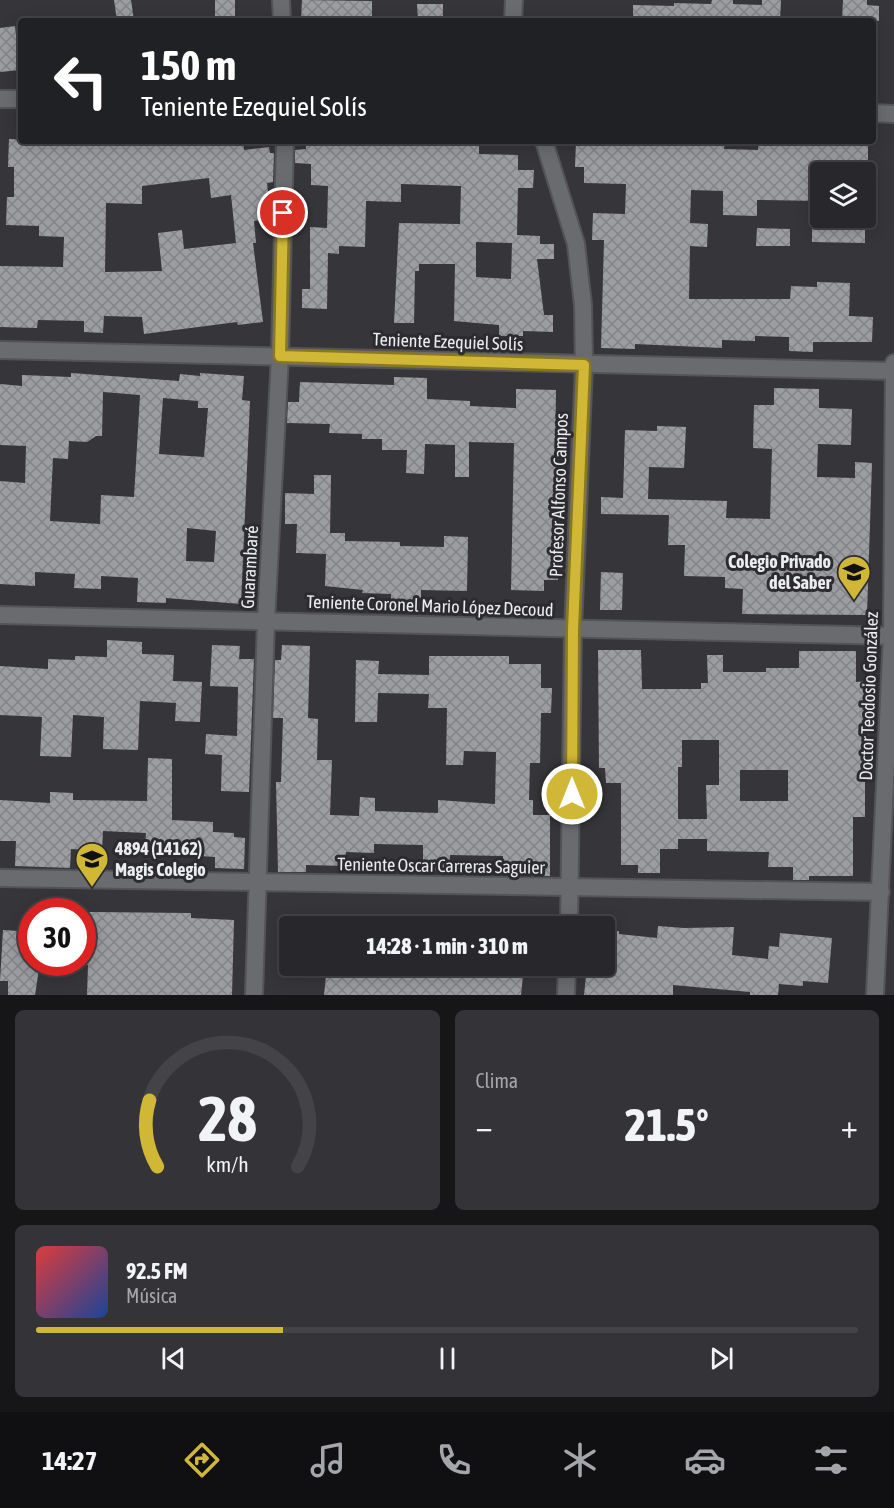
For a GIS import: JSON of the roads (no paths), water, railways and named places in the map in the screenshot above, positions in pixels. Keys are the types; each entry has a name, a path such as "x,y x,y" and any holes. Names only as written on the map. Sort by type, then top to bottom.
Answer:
{"street":[{"path":"281,0 282,18"},
{"path":"513,18 514,0"},
{"path":"0,99 18,99"},
{"path":"876,113 894,114"},
{"name":"Guarambaré","path":"254,995 266,621 280,356 285,144"},
{"name":"Profesor Alfonso Campos","path":"545,144 576,244 583,305 584,365 573,630 570,916"},
{"name":"Teniente Ezequiel Solís","path":"0,350 894,371"},
{"name":"Doctor Teodosio González","path":"875,995 893,636 894,363"},
{"name":"Teniente Coronel Mario López Decoud","path":"0,615 893,636"},
{"name":"Teniente Oscar Carreras Saguier","path":"0,878 881,892"},
{"path":"566,995 567,976"}],"place":[{"name":"Colegio Privado del Saber","path":"854,601"},
{"name":"4894 (14162) Magis Colegio","path":"92,888"}]}
